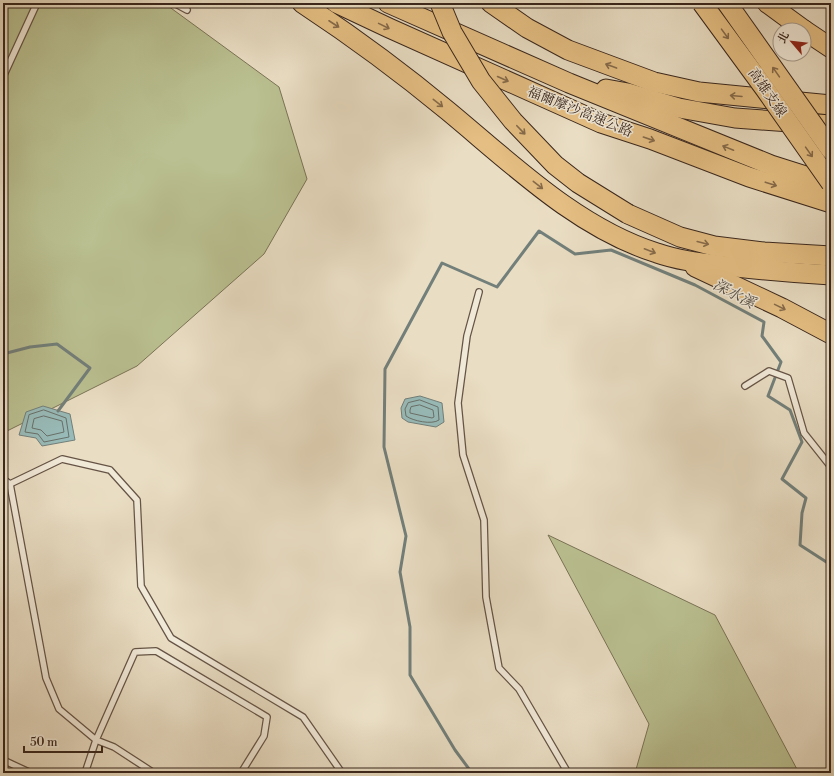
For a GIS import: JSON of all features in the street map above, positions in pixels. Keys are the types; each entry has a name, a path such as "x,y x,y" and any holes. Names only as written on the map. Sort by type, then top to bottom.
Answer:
{"highway":[{"path":"302,3 341,28 398,72 447,110 550,195 583,217 633,244 656,253 681,260 787,273 831,275"},
{"name":"福爾摩沙高速公路","path":"336,3 396,32 601,123 650,139 749,177 831,203"},
{"name":"福爾摩沙高速公路","path":"388,3 569,83 771,165 831,184"},
{"path":"440,3 452,32 481,81 513,121 556,165 578,183 628,214 680,237 714,246 764,252 831,256"},
{"path":"491,3 527,28 568,50 654,82 699,92 831,105"},
{"name":"高雄支線","path":"702,3 765,89 831,184"},
{"name":"高雄支線","path":"727,3 831,150"},
{"path":"767,3 793,22"},
{"path":"812,35 831,48"},
{"path":"569,83 628,93 679,108 734,118 831,125"},
{"path":"681,260 782,308 831,334"}],"lane":[{"path":"3,77 37,3"},
{"path":"174,3 187,10"},
{"path":"479,292 467,336 458,403 463,455 484,520 486,597 499,668 519,689 568,773"},
{"path":"745,386 769,370 788,378 804,433 831,467"},
{"path":"10,484 62,459 110,470 137,500 141,586 171,638 302,717 342,773"},
{"path":"3,479 10,484 46,678 58,709 96,740 114,747 154,773"},
{"path":"85,773 96,740 135,652 156,651 266,717 264,736 240,773"},
{"path":"3,760 31,773"}],"green space":[{"path":"3,3 164,3 279,87 307,179 264,254 137,366 3,433"},
{"path":"548,535 715,615 799,773 635,773 649,724"}],"water":[{"path":"420,396 442,403 444,422 436,427 408,422 402,418 401,408 405,399"},
{"path":"43,406 70,414 75,440 42,446 36,438 19,435 26,412"}],"waterway":[{"name":"深水溪","path":"472,773 455,750 410,675 410,627 400,572 406,536 384,447 385,369 442,263 497,287 539,231 575,254 611,250 695,285 764,322 762,336 781,362 768,396 790,410 802,442 782,479 806,498 802,513 800,545 831,565"},
{"path":"3,354 30,347 57,344 90,368 58,411"}]}
